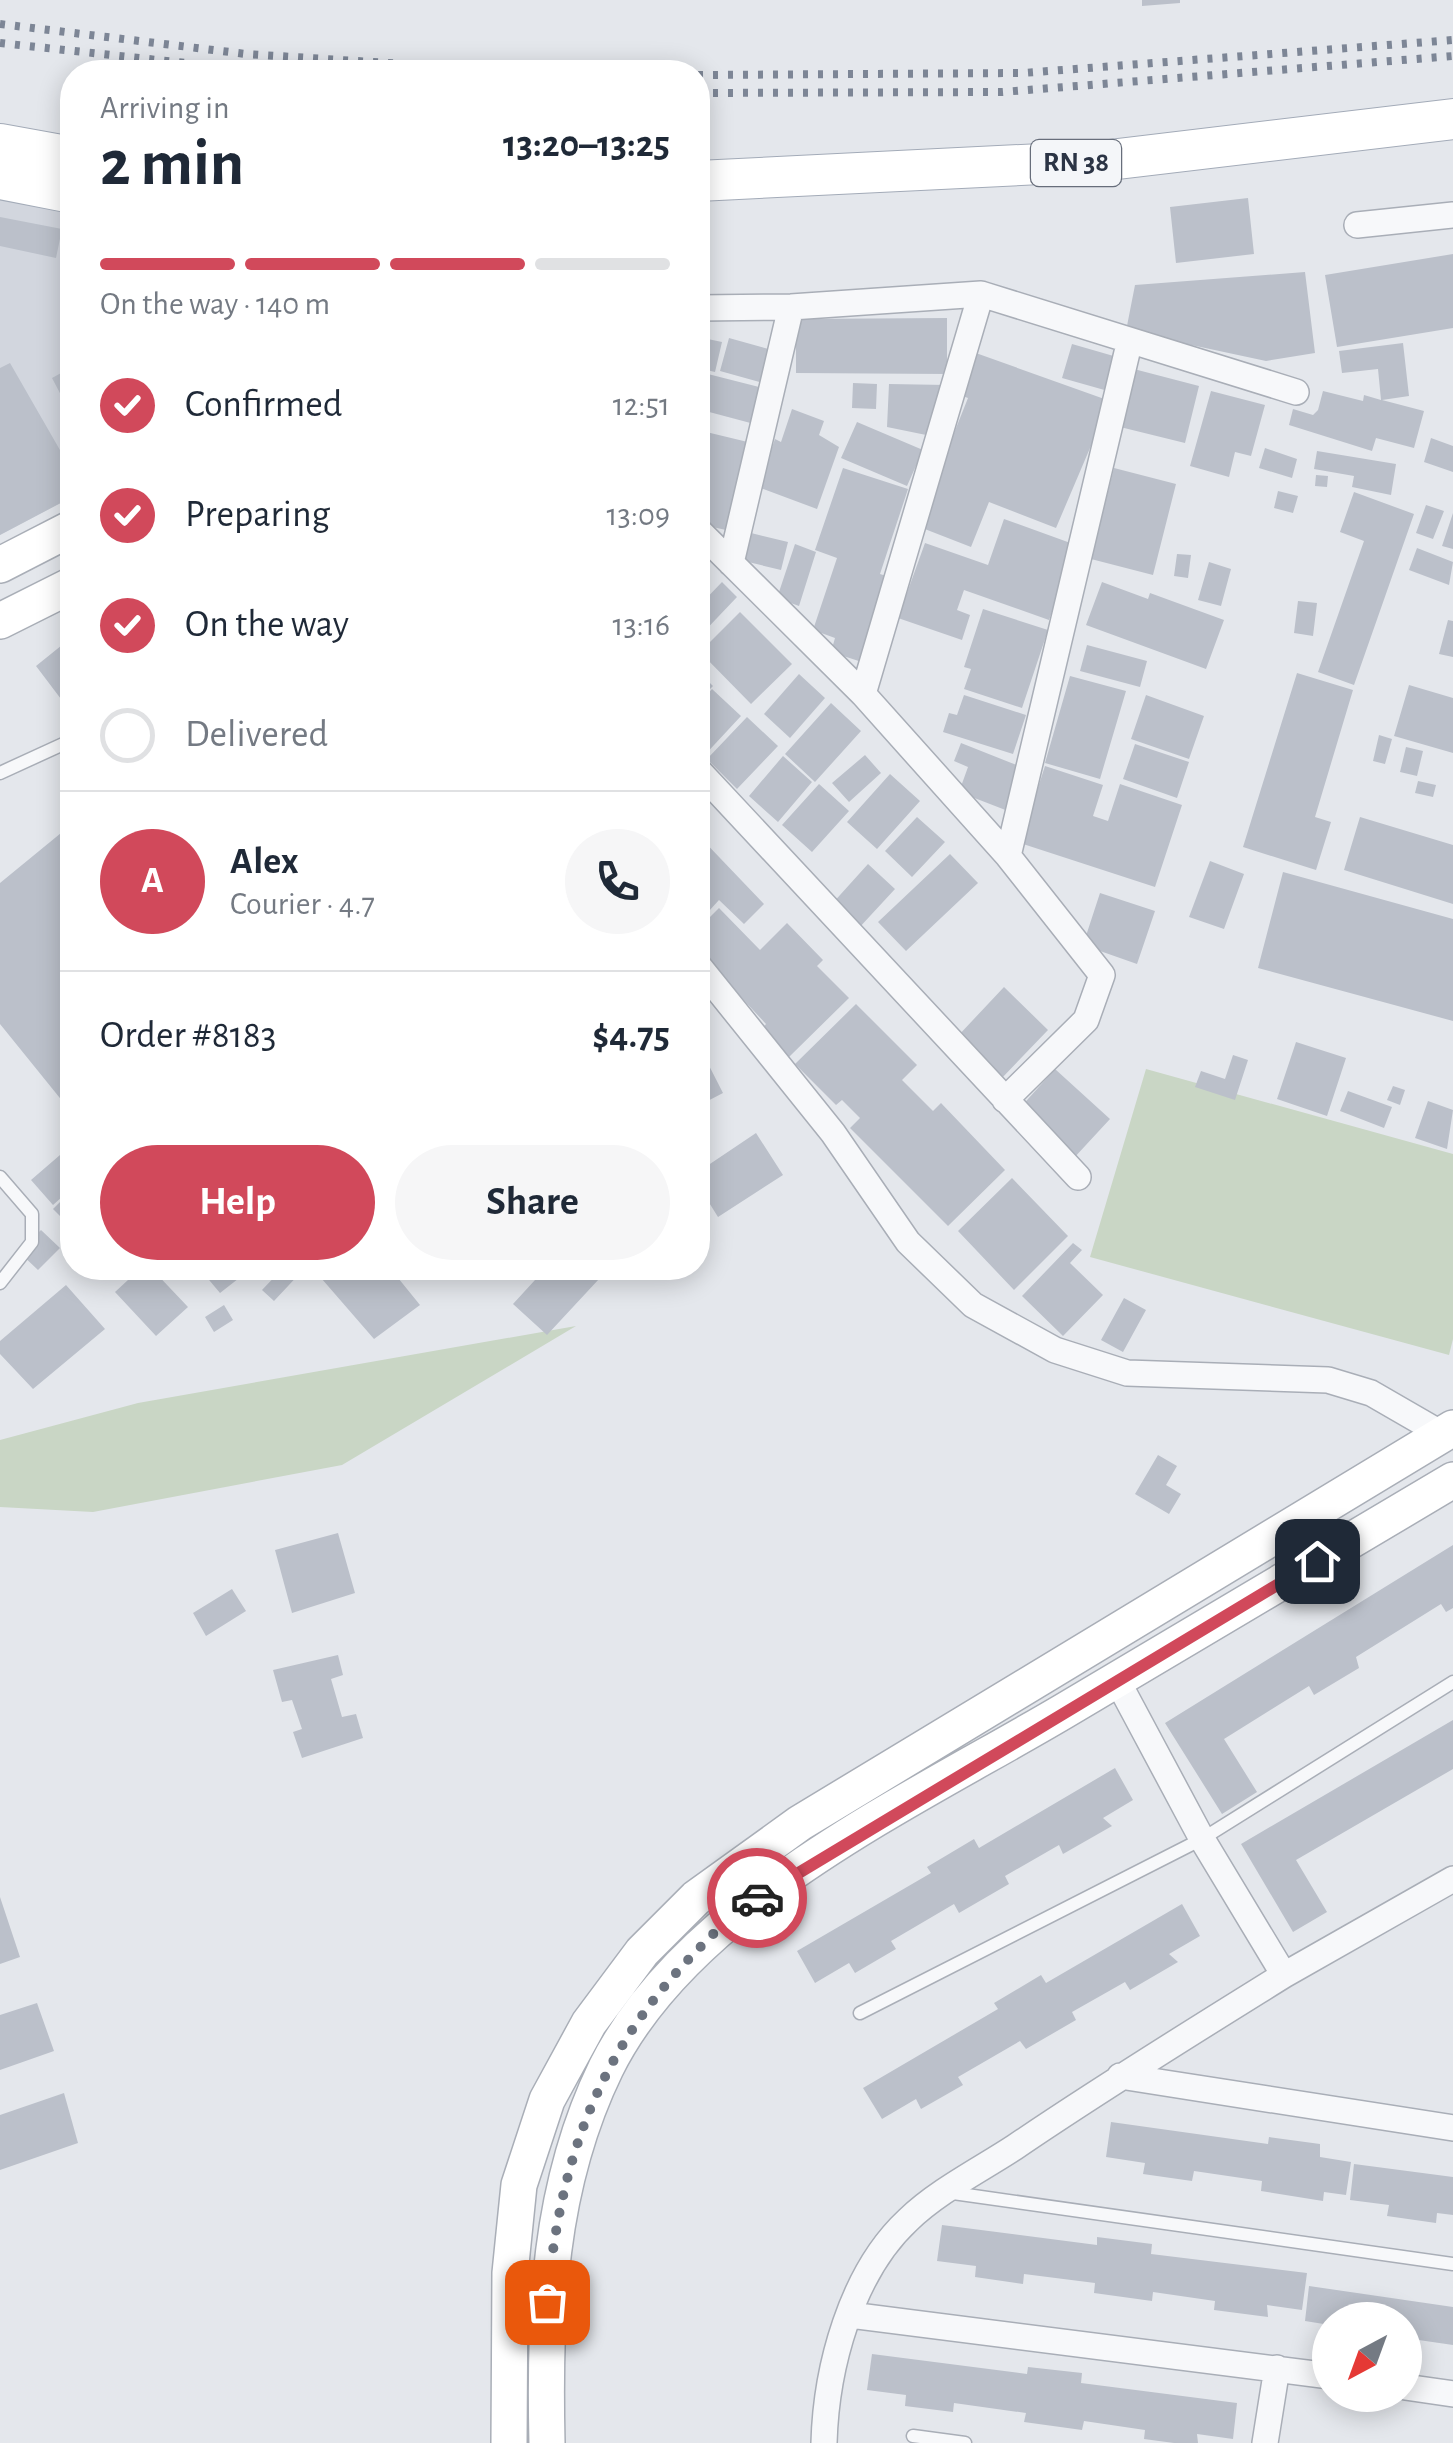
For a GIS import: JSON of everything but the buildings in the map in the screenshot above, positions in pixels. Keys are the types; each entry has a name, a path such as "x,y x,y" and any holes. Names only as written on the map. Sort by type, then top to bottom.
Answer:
{"main road":[{"name":"RN 38","path":"710,180 1101,162 1453,120"},
{"path":"0,144 60,155"},
{"path":"0,179 60,191"},
{"path":"0,566 60,534"},
{"path":"0,621 60,591"},
{"path":"509,2443 510,2273 519,2185 548,2100 589,2023 642,1952 696,1898 800,1823 1411,1454 1449,1435"},
{"path":"1411,1454 1416,1471 1444,1486"},
{"path":"547,2443 544,2334 551,2257 573,2148 607,2065 658,1991 732,1914 853,1836 1444,1486"}],"street":[{"path":"1357,225 1453,214"},
{"path":"863,694 981,294"},
{"path":"710,308 791,307 981,294 1129,344 1296,392"},
{"path":"732,563 791,307"},
{"path":"1008,856 1129,344"},
{"path":"710,542 863,694 1008,856 1102,975 1086,1020 1006,1100"},
{"path":"710,783 1078,1177"},
{"path":"710,979 833,1133 908,1242 973,1304 1055,1350 1127,1372 1328,1380 1371,1393 1449,1435"},
{"path":"1117,1680 1202,1839 1284,1975"},
{"path":"824,2443 830,2375 850,2315 876,2260 907,2220 1120,2076 1284,1975 1453,1879"},
{"path":"1120,2076 1453,2128"},
{"path":"850,2315 1312,2373"},
{"path":"1266,2443 1278,2368"},
{"path":"1422,2389 1453,2394"}],"lane":[{"path":"0,773 60,746"},
{"path":"0,1177 32,1214 32,1242 0,1284"},
{"path":"860,2013 1202,1839 1453,1682"},
{"path":"946,2192 1453,2264"},
{"path":"913,2436 965,2443"}],"shaded area":[{"path":"0,187 60,204 60,503 0,535"}],"green space":[{"path":"1146,1069 1453,1154 1453,1339 1449,1355 1090,1257"},
{"path":"576,1326 342,1465 93,1512 0,1507 0,1440 138,1403"}],"railway":[{"path":"0,24 246,54 341,60"},
{"path":"710,75 1023,73 1453,40"},
{"path":"0,43 158,60"},
{"path":"710,93 1002,92 1453,56"}],"way so far":[{"path":"547,2302 552,2238 573,2148 607,2065 658,1991 732,1914 757,1898"}],"route":[{"path":"757,1898 853,1836 1317,1561"}]}
